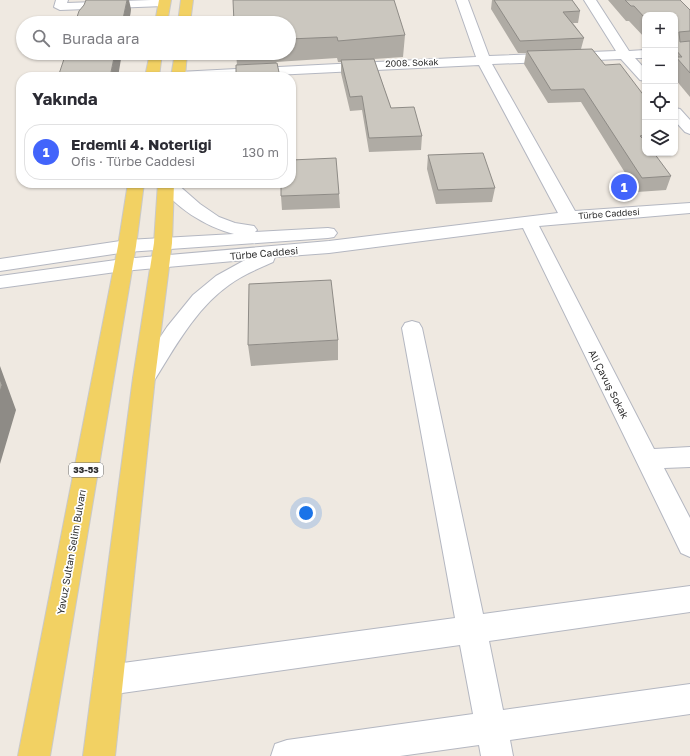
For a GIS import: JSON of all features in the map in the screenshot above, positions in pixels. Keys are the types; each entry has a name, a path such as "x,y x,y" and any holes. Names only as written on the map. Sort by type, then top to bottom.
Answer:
{"main road":[{"path":"185,16 187,0"},
{"path":"162,16 164,5"},
{"path":"153,72 155,60"},
{"path":"179,72 180,60"},
{"name":"Yavuz Sultan Selim Bulvarı","path":"34,756 125,255 135,188"},
{"path":"99,756 144,378 161,253 166,188"}],"street":[{"path":"62,0 60,7 96,7 109,11 164,5"},
{"path":"462,0 484,61 568,217"},
{"path":"590,0 625,55 642,74"},
{"name":"2008. Sokak","path":"274,72 642,54"},
{"path":"678,115 690,129"},
{"path":"172,188 205,218 230,229 301,234"},
{"name":"Türbe Caddesi","path":"0,265 161,253 277,252 330,247 568,217 690,208"},
{"name":"Türbe Caddesi","path":"161,253 301,234 529,223"},
{"name":"Ali Çavuş Sokak","path":"529,223 690,545"},
{"path":"144,378 187,315 211,289 236,272 277,252"},
{"name":"Türbe Caddesi","path":"0,282 125,255"},
{"path":"412,328 497,756"},
{"path":"646,459 690,458"},
{"path":"108,680 690,599"},
{"path":"287,756 690,699"}],"building":[{"path":"86,0 127,0 124,16 77,16"},
{"path":"233,0 394,0 405,35 338,41 337,37 296,39 296,16 234,16"},
{"path":"494,0 572,0 580,11 563,12 584,38 520,41"},
{"path":"625,0 680,0 690,10 690,31 679,32 680,42 690,41 690,73 678,59 678,57 682,57 678,52 678,12 642,12 642,15 634,6 631,6"},
{"path":"592,49 605,65 620,64 642,93 642,136 640,136 642,138 642,156 656,156 671,176 642,178 584,89 551,90 527,51"},
{"path":"374,59 391,108 414,107 422,136 369,138 362,96 350,97 341,60"},
{"path":"64,60 114,60 111,72 60,72"},
{"path":"277,63 279,72 236,72 236,65"},
{"path":"483,153 495,188 438,190 428,155"},
{"path":"336,158 339,194 281,196 281,188 296,188 296,160"},
{"path":"331,280 338,340 248,345 249,284"},
{"path":"0,379 2,385 0,392"}],"place":[{"name":"Erdemli 4. Noterliği","path":"624,187"}]}
